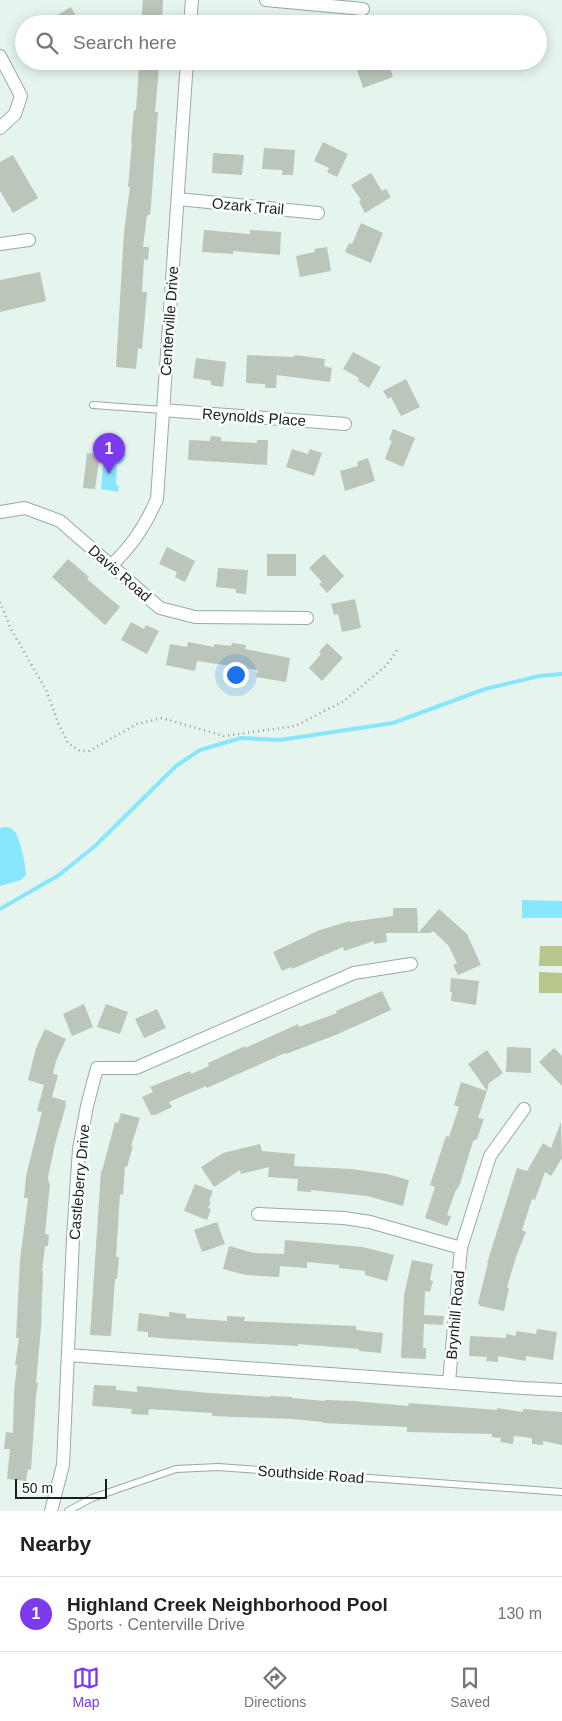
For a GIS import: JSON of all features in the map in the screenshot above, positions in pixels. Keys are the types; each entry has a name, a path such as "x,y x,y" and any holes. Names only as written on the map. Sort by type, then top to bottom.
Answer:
{"street":[{"path":"191,15 192,0"},
{"path":"266,0 363,9"},
{"path":"0,56 21,96 15,114 0,128"},
{"name":"Centerville Drive","path":"112,566 131,546 146,523 157,500 187,70"},
{"name":"Ozark Trail","path":"178,199 318,213"},
{"path":"0,244 29,240"},
{"name":"Reynolds Place","path":"163,410 345,424"},
{"name":"Davis Road","path":"0,512 25,508 60,521 160,608 195,617 307,618"},
{"name":"Castleberry Drive","path":"51,1511 63,1465 79,1149 96,1068 136,1068 354,973 411,964"},
{"name":"Brynhill Road","path":"449,1382 461,1248 490,1156 524,1109"},
{"path":"258,1214 344,1218 370,1222 461,1248"},
{"path":"68,1356 562,1390"}],"lane":[{"path":"93,405 163,410"},
{"name":"Southside Road","path":"68,1511 92,1498 167,1472 176,1469 193,1468 228,1468 562,1492"}],"path":[{"path":"0,602 11,630 46,690 68,743 80,750 89,751 137,724 162,718 224,736 295,726 344,701 386,666 398,650"}],"green space":[{"path":"540,946 562,946 562,966 539,966"},
{"path":"539,972 562,973 562,993 539,993"}],"water":[{"path":"102,446 123,448 126,455 123,462 117,465 116,484 119,487 118,492 101,489 104,453"},
{"path":"0,828 10,828 16,834 22,852 26,875 21,880 0,886"},
{"path":"522,900 562,901 562,918 522,918"}],"building":[{"path":"143,0 163,0 162,15 142,15"},
{"path":"71,7 75,15 57,15"},
{"path":"139,70 159,70 155,112 158,112 151,205 150,215 147,215 143,247 149,247 148,260 144,259 142,292 147,292 142,349 138,348 136,369 116,367 124,232 130,187 128,187 134,110 136,110"},
{"path":"357,70 391,70 393,77 363,88"},
{"path":"323,142 348,154 337,177 327,172 329,168 314,161"},
{"path":"264,148 295,150 293,175 282,175 282,170 262,169"},
{"path":"213,153 244,155 242,175 212,173"},
{"path":"13,155 38,198 13,213 0,191 0,162"},
{"path":"371,173 382,191 386,189 391,197 365,213 359,202 361,200 351,185"},
{"path":"361,223 383,233 371,263 345,252 349,243 352,244"},
{"path":"204,230 250,234 250,230 281,232 280,255 233,251 233,254 202,252"},
{"path":"327,247 331,271 300,277 296,256 315,252 314,249"},
{"path":"40,272 46,301 0,312 0,280"},
{"path":"353,352 381,367 369,388 358,381 359,378 343,369"},
{"path":"247,355 294,357 295,355 325,359 324,366 332,368 330,382 277,375 276,388 265,388 265,384 246,383"},
{"path":"196,358 226,362 223,387 211,385 211,381 193,378"},
{"path":"406,379 420,407 401,416 391,397 388,399 383,391"},
{"path":"393,429 415,438 403,467 385,459 392,441 389,440"},
{"path":"211,436 221,437 221,441 257,443 257,440 268,440 267,465 188,460 189,440 210,441"},
{"path":"292,449 308,454 310,449 322,453 314,476 286,467"},
{"path":"87,453 100,455 95,489 83,488"},
{"path":"368,458 375,481 345,491 340,471 358,466 357,462"},
{"path":"167,547 195,561 185,582 175,577 177,572 159,564"},
{"path":"267,554 296,554 296,576 267,576"},
{"path":"324,554 344,576 327,593 319,584 322,582 309,568"},
{"path":"68,559 89,577 87,579 120,607 105,625 52,577"},
{"path":"218,568 248,570 246,594 236,593 236,589 216,587"},
{"path":"355,599 361,628 342,632 338,614 334,615 331,604"},
{"path":"131,622 144,629 146,625 159,631 147,654 121,640"},
{"path":"188,642 214,647 214,644 231,646 232,643 246,645 245,649 290,658 286,682 256,677 258,670 197,661 195,671 166,665 170,644 187,647"},
{"path":"327,643 343,658 322,681 309,668 321,654 319,652"},
{"path":"393,908 417,908 418,933 386,933 387,942 374,944 374,941 344,951 343,947 292,969 291,967 282,971 273,952 320,930 350,921 393,916"},
{"path":"439,909 467,934 481,965 458,975 453,965 457,963 448,945 433,931 431,933 418,933"},
{"path":"451,978 479,981 476,1005 451,1001"},
{"path":"382,991 391,1010 338,1034 285,1053 207,1088 206,1086 169,1102 172,1107 155,1115 151,1115 142,1097 153,1092 150,1087 190,1071 191,1074 209,1066 208,1063 245,1046 245,1048 298,1024 299,1027 337,1013 336,1011"},
{"path":"84,1004 93,1027 72,1036 63,1014"},
{"path":"106,1004 128,1012 120,1034 97,1027"},
{"path":"157,1009 166,1028 144,1038 135,1019"},
{"path":"45,1029 66,1039 56,1061 53,1074 58,1075 52,1097 66,1101 66,1105 48,1177 50,1184 45,1234 49,1235 48,1246 45,1246 42,1271 41,1327 36,1383 38,1383 31,1470 28,1469 26,1481 7,1479 10,1449 4,1449 6,1432 13,1433 17,1365 15,1365 19,1338 16,1338 20,1260 28,1198 24,1198 26,1176 42,1112 37,1111 44,1085 28,1080 36,1048"},
{"path":"507,1047 531,1048 531,1073 506,1072"},
{"path":"554,1048 562,1056 562,1086 539,1062"},
{"path":"487,1050 503,1073 489,1083 487,1091 468,1064"},
{"path":"461,1082 487,1091 478,1118 484,1119 477,1139 473,1141 460,1184 455,1192 447,1215 451,1216 447,1226 425,1218 435,1187 430,1185 446,1136 449,1137 459,1107 454,1105"},
{"path":"121,1113 140,1118 131,1146 133,1146 127,1167 125,1166 123,1195 120,1194 116,1257 119,1257 117,1279 115,1279 111,1336 90,1335 101,1171 115,1122 118,1123"},
{"path":"561,1122 562,1158 551,1176 545,1172 535,1200 532,1199 522,1230 526,1232 507,1287 509,1288 504,1311 480,1306 478,1303 487,1263 517,1168 527,1171 543,1143 551,1148"},
{"path":"260,1144 262,1151 295,1154 294,1166 351,1169 387,1174 409,1180 403,1206 367,1196 311,1190 311,1192 297,1191 298,1179 268,1177 269,1167 241,1174 240,1170 214,1187 201,1167 223,1153"},
{"path":"195,1184 213,1191 209,1201 211,1202 208,1208 211,1209 207,1220 184,1211"},
{"path":"217,1222 225,1244 202,1252 194,1230"},
{"path":"285,1240 363,1247 394,1255 387,1281 365,1275 365,1271 339,1268 339,1265 307,1262 307,1268 280,1266 279,1277 246,1275 223,1269 229,1246 254,1253 284,1254"},
{"path":"412,1260 433,1264 430,1280 433,1281 430,1292 425,1291 424,1315 444,1316 443,1325 424,1324 423,1348 426,1348 426,1359 401,1358 404,1295"},
{"path":"169,1312 186,1314 186,1318 227,1321 227,1316 245,1317 244,1321 356,1326 356,1330 383,1333 381,1353 359,1351 359,1349 298,1344 298,1346 148,1337 148,1332 137,1331 139,1313 169,1317"},
{"path":"537,1329 557,1332 553,1360 526,1356 526,1361 498,1356 498,1362 486,1361 487,1357 469,1356 470,1336 506,1338 506,1334 516,1336 516,1331 536,1334"},
{"path":"94,1385 116,1386 116,1390 137,1392 137,1386 325,1401 354,1401 408,1406 409,1403 497,1410 497,1408 523,1412 523,1409 562,1412 562,1445 543,1441 543,1445 532,1444 532,1438 514,1436 513,1444 500,1442 501,1438 492,1437 492,1434 407,1432 407,1427 323,1423 293,1419 212,1416 212,1413 149,1409 148,1415 131,1414 132,1409 92,1406"}],"waterway":[{"path":"0,909 59,875 95,846 176,766 200,750 241,738 280,740 393,723 485,689 539,676 562,674"}],"place":[{"name":"Highland Creek Neighborhood Pool","path":"109,474"}]}
